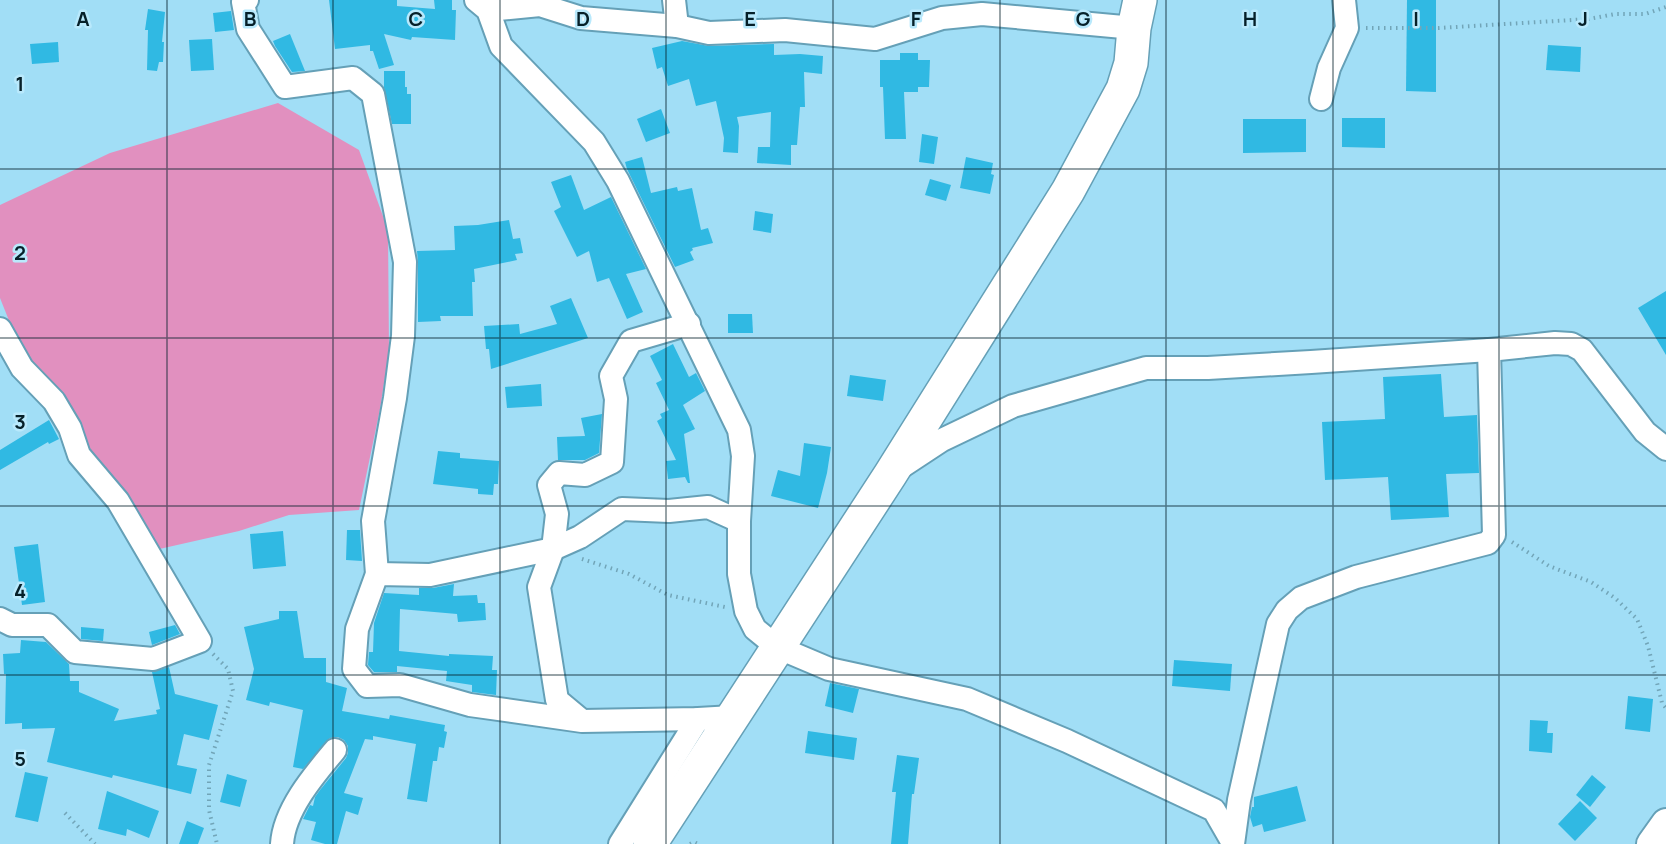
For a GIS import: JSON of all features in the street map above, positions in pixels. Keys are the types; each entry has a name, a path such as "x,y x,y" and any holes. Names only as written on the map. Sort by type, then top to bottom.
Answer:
{"main road":[{"path":"650,844 890,475 1068,191 1123,88 1131,63 1137,14"}],"street":[{"path":"247,0 243,2 249,29 285,87 353,78 373,94 405,262 403,336 395,398 373,521 377,574 357,629 354,669 367,686 400,685 470,705 582,721 733,717"},
{"path":"674,0 677,26"},
{"path":"1321,99 1329,68 1347,28 1344,0"},
{"path":"1137,14 982,14 942,18 875,39 785,30 709,33 677,26 580,18 540,5 482,5 501,46 594,142 618,181 739,430 743,456 739,520 739,574 746,612 755,629 777,647 829,669 967,699 1067,741 1214,810 1233,844"},
{"path":"582,721 557,700 539,587 553,549 557,514 549,485 560,473 585,475 612,462 616,399 610,376 631,341 689,324"},
{"path":"0,329 22,368 54,401 70,428 80,455 118,501 200,641 153,659 75,652 48,625 12,625 0,619"},
{"path":"890,475 942,440 1012,406 1146,368 1208,368 1489,350 1555,343 1571,344 1582,350 1645,432 1666,449"},
{"path":"1233,844 1239,800 1278,624 1287,610 1301,598 1356,577 1488,543 1494,535 1489,350"},
{"path":"377,574 429,575 553,549 580,537 622,509 669,511 708,507 739,520"},
{"path":"620,844 698,719"},
{"path":"282,844 283,832 306,785 335,750"},
{"path":"1651,844 1666,823"}],"path":[{"path":"1347,28 1439,28 1589,19 1615,14 1645,14 1666,7"},
{"path":"1494,535 1518,545 1549,566 1591,582 1615,598 1630,612 1637,620 1648,646 1662,703 1666,708"},
{"path":"553,549 629,574 668,595 746,612"},
{"path":"200,641 228,669 233,691 209,765 209,810 217,844"},
{"path":"65,813 95,844"},
{"path":"690,844 694,842 698,844"}],"shaded area":[{"path":"278,103 359,150 388,230 389,351 380,409 359,510 289,515 239,531 155,550 16,338 0,298 0,205 110,153"}],"building":[{"path":"329,0 397,0 397,6 435,9 434,0 452,0 452,10 456,10 455,40 412,37 411,40 384,34 394,65 379,69 373,51 370,51 370,45 335,49"},
{"path":"1407,0 1436,0 1436,92 1406,91"},
{"path":"148,9 165,12 163,62 159,62 157,71 147,70 148,30 145,30"},
{"path":"231,11 234,30 215,32 213,13"},
{"path":"290,34 305,71 292,72 275,46 273,41"},
{"path":"212,39 214,70 191,71 189,40"},
{"path":"682,41 709,46 774,44 774,55 823,56 822,74 804,72 805,107 800,107 797,145 791,145 791,165 757,163 758,147 770,147 771,112 737,117 738,153 723,152 724,138 716,101 696,106 689,79 668,86 662,67 657,69 652,48"},
{"path":"58,42 59,62 32,64 30,44"},
{"path":"1548,45 1581,47 1580,72 1546,70"},
{"path":"900,53 918,53 918,60 930,60 929,87 918,87 918,92 904,92 906,139 885,139 880,60 900,60"},
{"path":"384,71 405,71 405,87 407,87 407,94 411,94 411,124 392,124 384,88"},
{"path":"661,109 670,133 646,142 637,119"},
{"path":"1342,118 1385,118 1385,148 1342,147"},
{"path":"1243,119 1306,119 1306,152 1243,153"},
{"path":"922,134 938,137 934,164 919,162"},
{"path":"642,157 651,193 677,187 678,191 692,188 701,230 708,228 713,243 692,248 690,252 694,260 675,267 627,169 625,162"},
{"path":"966,157 993,163 991,174 994,175 990,194 960,188"},
{"path":"571,175 584,210 611,197 646,269 626,274 643,312 627,319 609,278 597,282 589,251 577,257 554,211 561,207 551,182"},
{"path":"930,179 951,185 946,201 925,195"},
{"path":"755,211 773,214 771,233 753,230"},
{"path":"509,220 513,239 520,238 523,253 515,254 517,260 474,269 473,316 440,316 441,321 418,322 417,251 455,250 454,226"},
{"path":"1666,291 1666,355 1638,308"},
{"path":"571,298 588,338 491,369 484,326 519,324 520,334 557,324 550,306"},
{"path":"728,314 752,314 753,333 728,333"},
{"path":"673,344 689,377 696,373 705,391 683,405 695,429 684,434 690,483 685,477 668,479 666,461 676,460 657,421 662,418 660,414 669,410 656,383 662,380 650,356"},
{"path":"1441,374 1444,417 1477,415 1479,473 1446,474 1449,517 1391,520 1388,477 1325,480 1322,422 1385,419 1383,377"},
{"path":"850,375 886,380 883,401 847,396"},
{"path":"541,384 542,406 507,408 505,387"},
{"path":"602,414 599,453 585,460 558,460 557,437 585,436 581,418"},
{"path":"49,420 59,439 49,444 48,442 0,470 0,450"},
{"path":"804,443 831,447 818,508 771,496 778,470 800,476"},
{"path":"438,451 460,453 460,458 499,461 498,484 494,484 493,495 478,494 478,489 433,484"},
{"path":"347,530 360,530 362,561 346,560"},
{"path":"283,531 286,566 253,569 250,534"},
{"path":"38,544 45,602 22,605 14,547"},
{"path":"454,584 453,596 477,595 478,603 485,603 486,620 458,622 457,614 400,609 399,651 449,656 449,654 493,656 492,670 497,670 496,695 472,692 472,685 446,681 447,671 397,666 397,672 374,672 368,665 369,652 373,652 374,623 384,593 419,595 419,588"},
{"path":"279,611 297,611 304,658 326,658 326,682 347,688 342,711 389,719 390,715 445,725 444,731 447,732 444,748 439,747 437,761 433,761 427,802 407,799 416,744 373,736 373,740 365,739 344,793 363,798 358,815 346,811 337,844 325,844 311,840 316,822 303,819 310,805 313,806 315,797 346,758 348,746 338,737 330,738 303,769 293,767 303,710 270,702 269,706 246,700 254,669 244,627 279,619"},
{"path":"175,625 180,634 152,645 149,632"},
{"path":"81,627 104,629 103,641 81,639"},
{"path":"21,640 46,642 69,664 70,681 79,681 79,692 119,709 114,721 157,714 156,710 160,709 152,672 169,667 175,694 218,705 209,740 184,734 177,765 197,769 191,794 47,762 55,728 22,729 22,723 5,724 6,674 4,674 3,654 20,653"},
{"path":"1174,660 1232,664 1230,691 1172,686"},
{"path":"830,683 859,689 853,713 825,706"},
{"path":"1628,696 1653,699 1650,732 1625,729"},
{"path":"1530,720 1548,721 1547,733 1553,733 1552,753 1529,751"},
{"path":"808,731 857,738 854,760 805,753"},
{"path":"897,755 919,758 914,794 912,794 908,844 891,844 896,792 892,792"},
{"path":"25,772 48,777 38,822 15,817"},
{"path":"227,774 247,780 240,807 220,802"},
{"path":"1592,775 1606,787 1590,807 1576,795"},
{"path":"1297,786 1306,821 1264,832 1262,824 1253,827 1250,817 1252,807 1254,807 1254,797"},
{"path":"107,791 159,811 149,838 127,829 126,836 98,829"},
{"path":"1580,801 1597,818 1575,841 1558,824"},
{"path":"187,821 204,828 198,844 179,844"}]}
